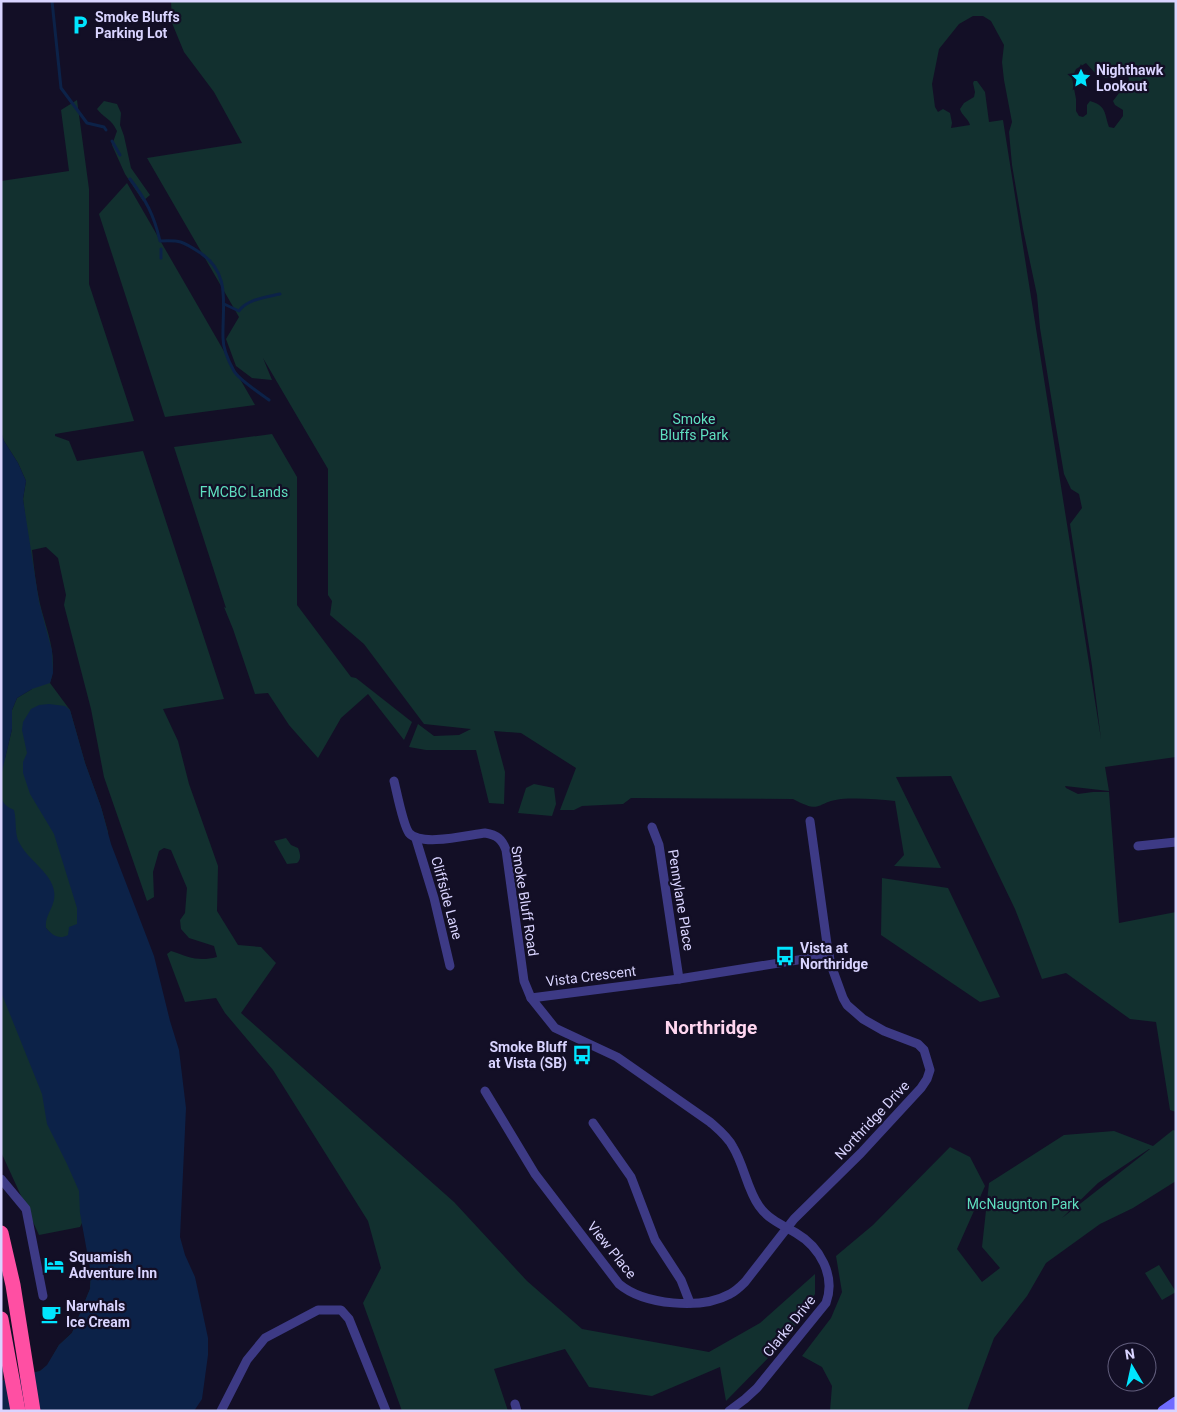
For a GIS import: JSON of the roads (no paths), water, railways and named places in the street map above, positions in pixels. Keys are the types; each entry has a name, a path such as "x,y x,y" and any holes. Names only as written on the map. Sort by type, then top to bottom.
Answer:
{"highway":[{"path":"1,1233 13,1285 18,1411"},
{"path":"1,1319 33,1411"}],"street":[{"name":"Cliffside Lane","path":"394,781 408,831 416,839 434,898 450,966"},
{"name":"Northridge Drive","path":"787,1228 794,1218 862,1153 891,1122 921,1088 930,1070 924,1050 918,1044 884,1031 863,1019 847,1004 829,955 810,821"},
{"name":"Pennylane Place","path":"652,827 659,846 679,979"},
{"name":"Smoke Bluff Road","path":"416,839 430,840 485,833 499,837 503,842 506,850 524,981 531,998"},
{"path":"1138,846 1176,842"},
{"name":"Vista Crescent","path":"531,998 679,979 829,955"},
{"name":"Vista Crescent","path":"531,998 555,1028 617,1057 710,1122 732,1145 759,1207 774,1221 787,1228"},
{"name":"View Place","path":"485,1091 535,1174 619,1284 642,1298 670,1303 690,1303 728,1295 737,1290 787,1228"},
{"path":"593,1123 631,1177 655,1240 681,1280 690,1303"},
{"path":"1,1180 26,1209 34,1240 43,1296"},
{"name":"Clarke Drive","path":"729,1411 757,1388 810,1325 829,1297 830,1279 827,1268 811,1245 787,1228"},
{"path":"220,1411 247,1360 265,1338 318,1310 331,1309 341,1310 349,1319 386,1411"},
{"path":"1163,1411 1176,1402"}],"water":[{"path":"1,432 26,481 23,499 39,602 52,651 53,673 50,683 32,689 17,698 12,710 12,729 1,776"},
{"path":"39,705 65,706 70,710 111,844 154,956 179,1050 186,1108 180,1237 185,1255 195,1277 208,1338 208,1355 202,1399 194,1411 1,1411 1,1381 40,1371 47,1365 59,1345 72,1333 90,1289 91,1274 80,1213 79,1191 47,1124 42,1094 1,992 1,796 6,805 14,810 17,836 20,844 51,881 54,899 47,918 46,928 53,935 62,937 68,935 69,927 77,924 77,908 54,834 30,794 23,773 23,762 27,753 22,730 23,722 31,709"}],"waterway":[{"path":"52,1 61,88 87,123 104,127 106,130"},
{"path":"112,141 120,155"},
{"path":"130,179 149,208 160,241 184,243 209,260 217,270 223,291 223,342 228,359 240,378 269,400"},
{"path":"161,249 161,258"},
{"path":"224,304 239,311 252,301 280,294"}],"place":[{"name":"Smoke Bluffs Parking Lot","path":"80,25"},
{"name":"Nighthawk Lookout","path":"1081,78"},
{"name":"Vista at Northridge","path":"785,956"},
{"name":"Smoke Bluff at Vista (SB)","path":"582,1055"},
{"name":"Squamish Adventure Inn","path":"54,1265"},
{"name":"Narwhals Ice Cream","path":"51,1314"}],"district":[{"name":"Northridge","path":"711,1027"}],"park label":[{"name":"Smoke Bluffs Park","path":"694,428"},
{"name":"FMCBC Lands","path":"244,492"},
{"name":"McNaugnton Park","path":"1023,1204"}]}
